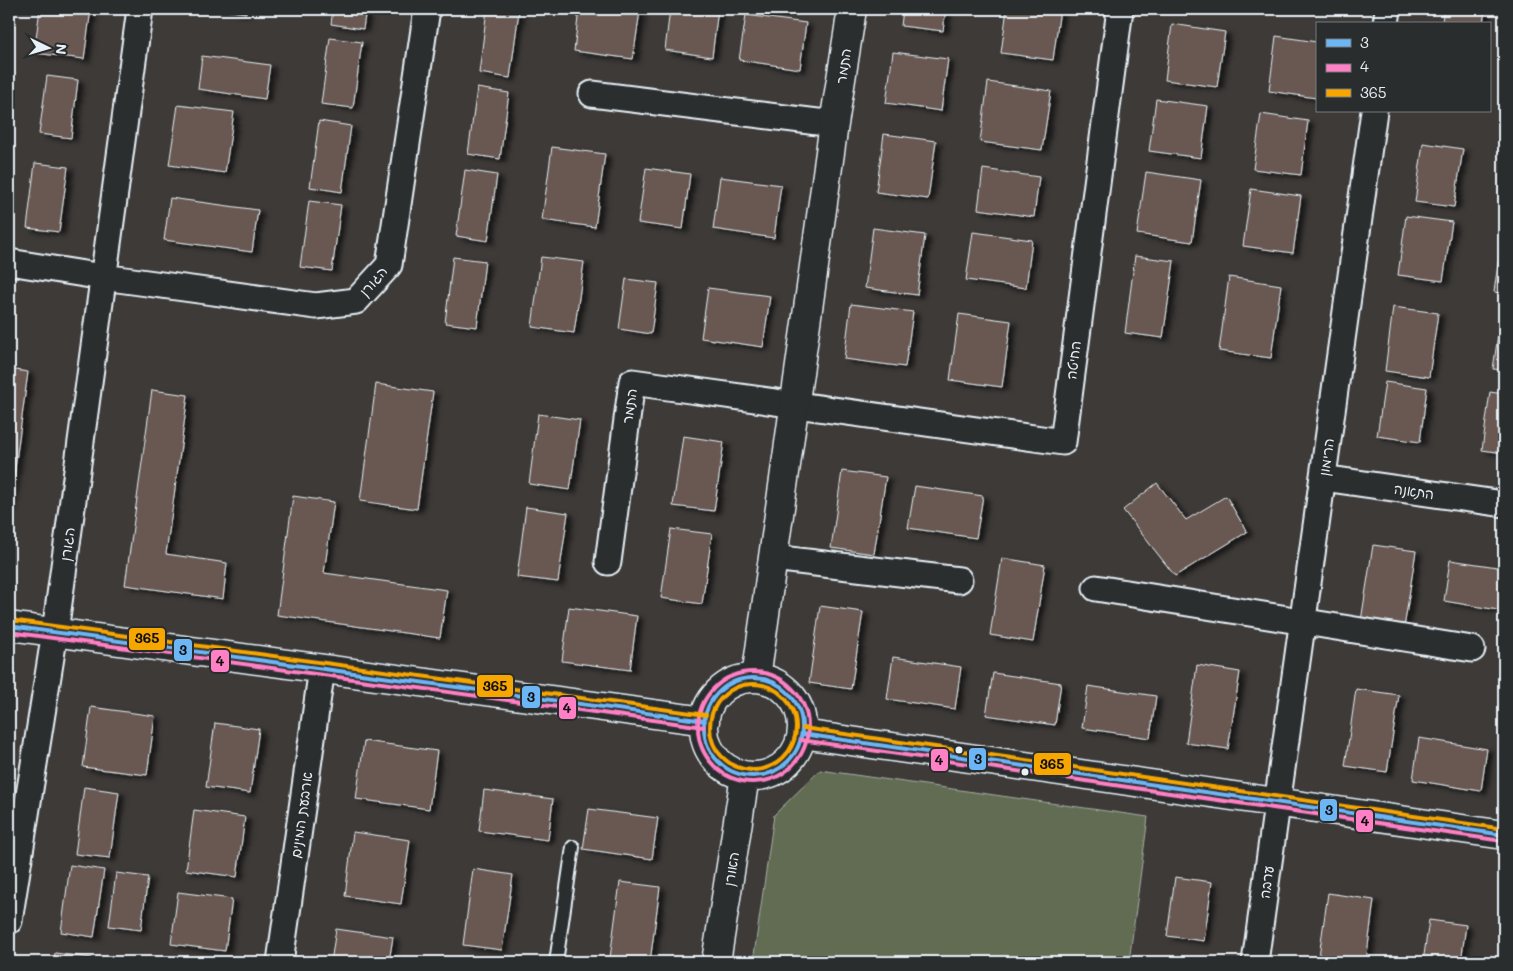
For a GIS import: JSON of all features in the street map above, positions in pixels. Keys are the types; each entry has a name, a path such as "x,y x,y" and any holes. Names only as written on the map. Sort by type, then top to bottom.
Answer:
{"street":[{"name":"הגורן","path":"55,632 140,9"},
{"name":"הגורן","path":"9,262 103,277 316,306 356,301 388,266 427,9"},
{"name":"התמר","path":"756,678 852,9"},
{"name":"החיטה","path":"794,404 1063,442 1120,9"},
{"path":"1386,22 1388,9"},
{"path":"592,94 834,124"},
{"name":"הרימון","path":"1277,802 1374,112"},
{"name":"התמר","path":"608,562 632,382 794,404"},
{"name":"התאנה","path":"1323,478 1504,504"},
{"path":"773,558 959,580"},
{"path":"1096,588 1472,649"},
{"path":"9,626 705,721"},
{"path":"9,922 55,632"},
{"name":"ארבעת המינים","path":"280,962 322,668"},
{"path":"756,678 772,682 786,690 796,703 802,718 802,734 792,758 783,767 763,776 744,776 731,771 718,762 710,750 705,736 705,721 709,706 717,694 728,685 742,679 756,678"},
{"path":"802,734 1504,835"},
{"name":"האורן","path":"716,962 744,776"},
{"name":"ערבה","path":"1255,962 1277,802"}],"lane":[{"path":"556,962 573,847"}],"green space":[{"path":"820,770 1148,817 1129,962 753,962 774,815"}],"building":[{"path":"40,9 91,9 84,59 34,53"},
{"path":"216,9 246,9 246,13"},
{"path":"333,9 366,9 363,29 331,24"},
{"path":"487,9 519,11 510,78 479,73"},
{"path":"579,9 625,9 640,11 633,59 574,51"},
{"path":"670,9 718,9 712,57 665,50"},
{"path":"903,9 946,9 943,31 901,26"},
{"path":"1007,9 1060,9 1053,60 1001,53"},
{"path":"1444,9 1485,9 1483,22 1442,21"},
{"path":"746,15 806,23 800,69 739,60"},
{"path":"1172,24 1225,32 1217,87 1165,80"},
{"path":"1276,36 1316,42 1316,98 1269,91"},
{"path":"330,38 362,42 353,108 321,104"},
{"path":"893,52 948,59 941,111 886,103"},
{"path":"202,56 270,65 265,99 198,89"},
{"path":"47,76 78,80 71,138 39,134"},
{"path":"988,82 1051,91 1042,150 980,142"},
{"path":"477,88 509,93 500,159 468,154"},
{"path":"1156,99 1208,106 1201,158 1149,151"},
{"path":"178,105 234,112 225,173 169,165"},
{"path":"1261,114 1308,121 1301,175 1253,169"},
{"path":"319,121 351,126 342,192 310,187"},
{"path":"884,134 936,141 928,199 876,192"},
{"path":"1423,143 1463,149 1454,207 1415,202"},
{"path":"552,147 605,154 595,227 542,220"},
{"path":"35,163 68,167 59,232 27,228"},
{"path":"646,168 690,174 683,229 638,223"},
{"path":"983,169 1039,177 1034,217 978,209"},
{"path":"465,170 497,175 488,241 456,236"},
{"path":"1146,172 1201,180 1192,242 1137,234"},
{"path":"720,177 781,185 774,238 713,229"},
{"path":"1251,189 1301,196 1293,253 1243,246"},
{"path":"170,198 258,210 252,252 164,240"},
{"path":"309,201 341,205 332,271 300,267"},
{"path":"1406,216 1452,222 1443,281 1398,275"},
{"path":"873,228 925,235 917,295 865,288"},
{"path":"973,232 1032,240 1026,288 966,280"},
{"path":"1501,242 1504,242 1504,294 1494,292"},
{"path":"1135,256 1174,261 1163,338 1125,333"},
{"path":"453,257 485,261 477,327 445,323"},
{"path":"541,257 584,262 574,333 532,327"},
{"path":"1229,277 1281,285 1271,358 1219,351"},
{"path":"626,279 658,283 651,334 619,329"},
{"path":"708,288 770,296 763,347 701,338"},
{"path":"851,304 913,312 905,367 844,359"},
{"path":"1393,307 1438,313 1429,377 1385,371"},
{"path":"1502,308 1504,308 1504,370 1493,369"},
{"path":"959,314 1011,321 1002,387 950,380"},
{"path":"9,369 28,372 9,513"},
{"path":"1385,382 1427,388 1420,442 1377,436"},
{"path":"376,384 433,392 417,509 360,501"},
{"path":"152,390 188,395 166,554 227,563 223,599 125,585"},
{"path":"1490,392 1504,394 1504,453 1482,450"},
{"path":"538,414 580,420 570,490 529,484"},
{"path":"683,436 724,442 714,511 673,506"},
{"path":"842,471 886,477 874,554 831,548"},
{"path":"1157,483 1186,520 1226,496 1247,532 1175,576 1123,510"},
{"path":"915,486 983,496 976,538 908,528"},
{"path":"293,496 334,502 324,573 447,590 440,638 277,615"},
{"path":"526,507 568,513 558,582 517,577"},
{"path":"671,529 712,534 702,604 661,598"},
{"path":"1373,545 1416,551 1404,628 1361,621"},
{"path":"1002,558 1045,565 1033,642 990,635"},
{"path":"1450,560 1504,568 1504,611 1444,601"},
{"path":"820,606 863,612 851,689 809,683"},
{"path":"569,607 637,616 630,670 562,661"},
{"path":"893,657 961,667 955,709 887,699"},
{"path":"1197,665 1240,672 1228,749 1186,743"},
{"path":"993,673 1061,683 1055,725 986,715"},
{"path":"1088,686 1156,696 1150,738 1082,728"},
{"path":"1356,689 1399,695 1387,772 1345,766"},
{"path":"91,707 155,716 147,775 83,767"},
{"path":"215,723 259,729 250,793 206,787"},
{"path":"1419,738 1487,749 1481,791 1413,780"},
{"path":"364,741 437,751 429,809 356,799"},
{"path":"84,787 119,792 110,858 75,854"},
{"path":"484,790 553,799 548,840 479,831"},
{"path":"589,809 658,818 652,859 583,849"},
{"path":"194,810 245,817 237,877 186,870"},
{"path":"353,832 410,840 401,904 345,896"},
{"path":"70,865 104,870 94,937 61,932"},
{"path":"473,869 513,875 502,950 463,945"},
{"path":"116,873 148,877 141,930 109,926"},
{"path":"1175,877 1212,882 1204,941 1167,936"},
{"path":"620,882 660,887 650,962 610,958"},
{"path":"178,892 232,899 225,951 171,944"},
{"path":"1328,893 1374,900 1366,962 1319,956"},
{"path":"1429,920 1466,925 1461,962 1423,962"},
{"path":"336,929 393,937 389,962 331,962"},
{"path":"55,953 92,958 91,962 54,962"}],"transit line":[{"name":"365","path":"10,620 706,715"},
{"name":"3","path":"9,626 705,721"},
{"name":"4","path":"9,632 704,727"},
{"name":"4","path":"753,672 774,676 792,688 804,706 808,727 804,748 792,766 774,778 753,782 732,778 714,766 702,748 698,727 702,706 714,688 732,676 753,672"},
{"name":"3","path":"753,678 772,682 788,692 798,708 802,727 798,746 788,762 772,772 753,776 734,772 718,762 708,746 704,727 708,708 718,692 734,682 753,678"},
{"name":"365","path":"753,684 769,688 783,697 792,711 796,727 792,743 783,757 769,766 753,770 737,766 723,757 714,743 710,727 714,711 723,697 737,688 753,684"},
{"name":"365","path":"803,728 1504,829"},
{"name":"3","path":"802,734 1504,835"},
{"name":"4","path":"801,740 1503,841"}]}
